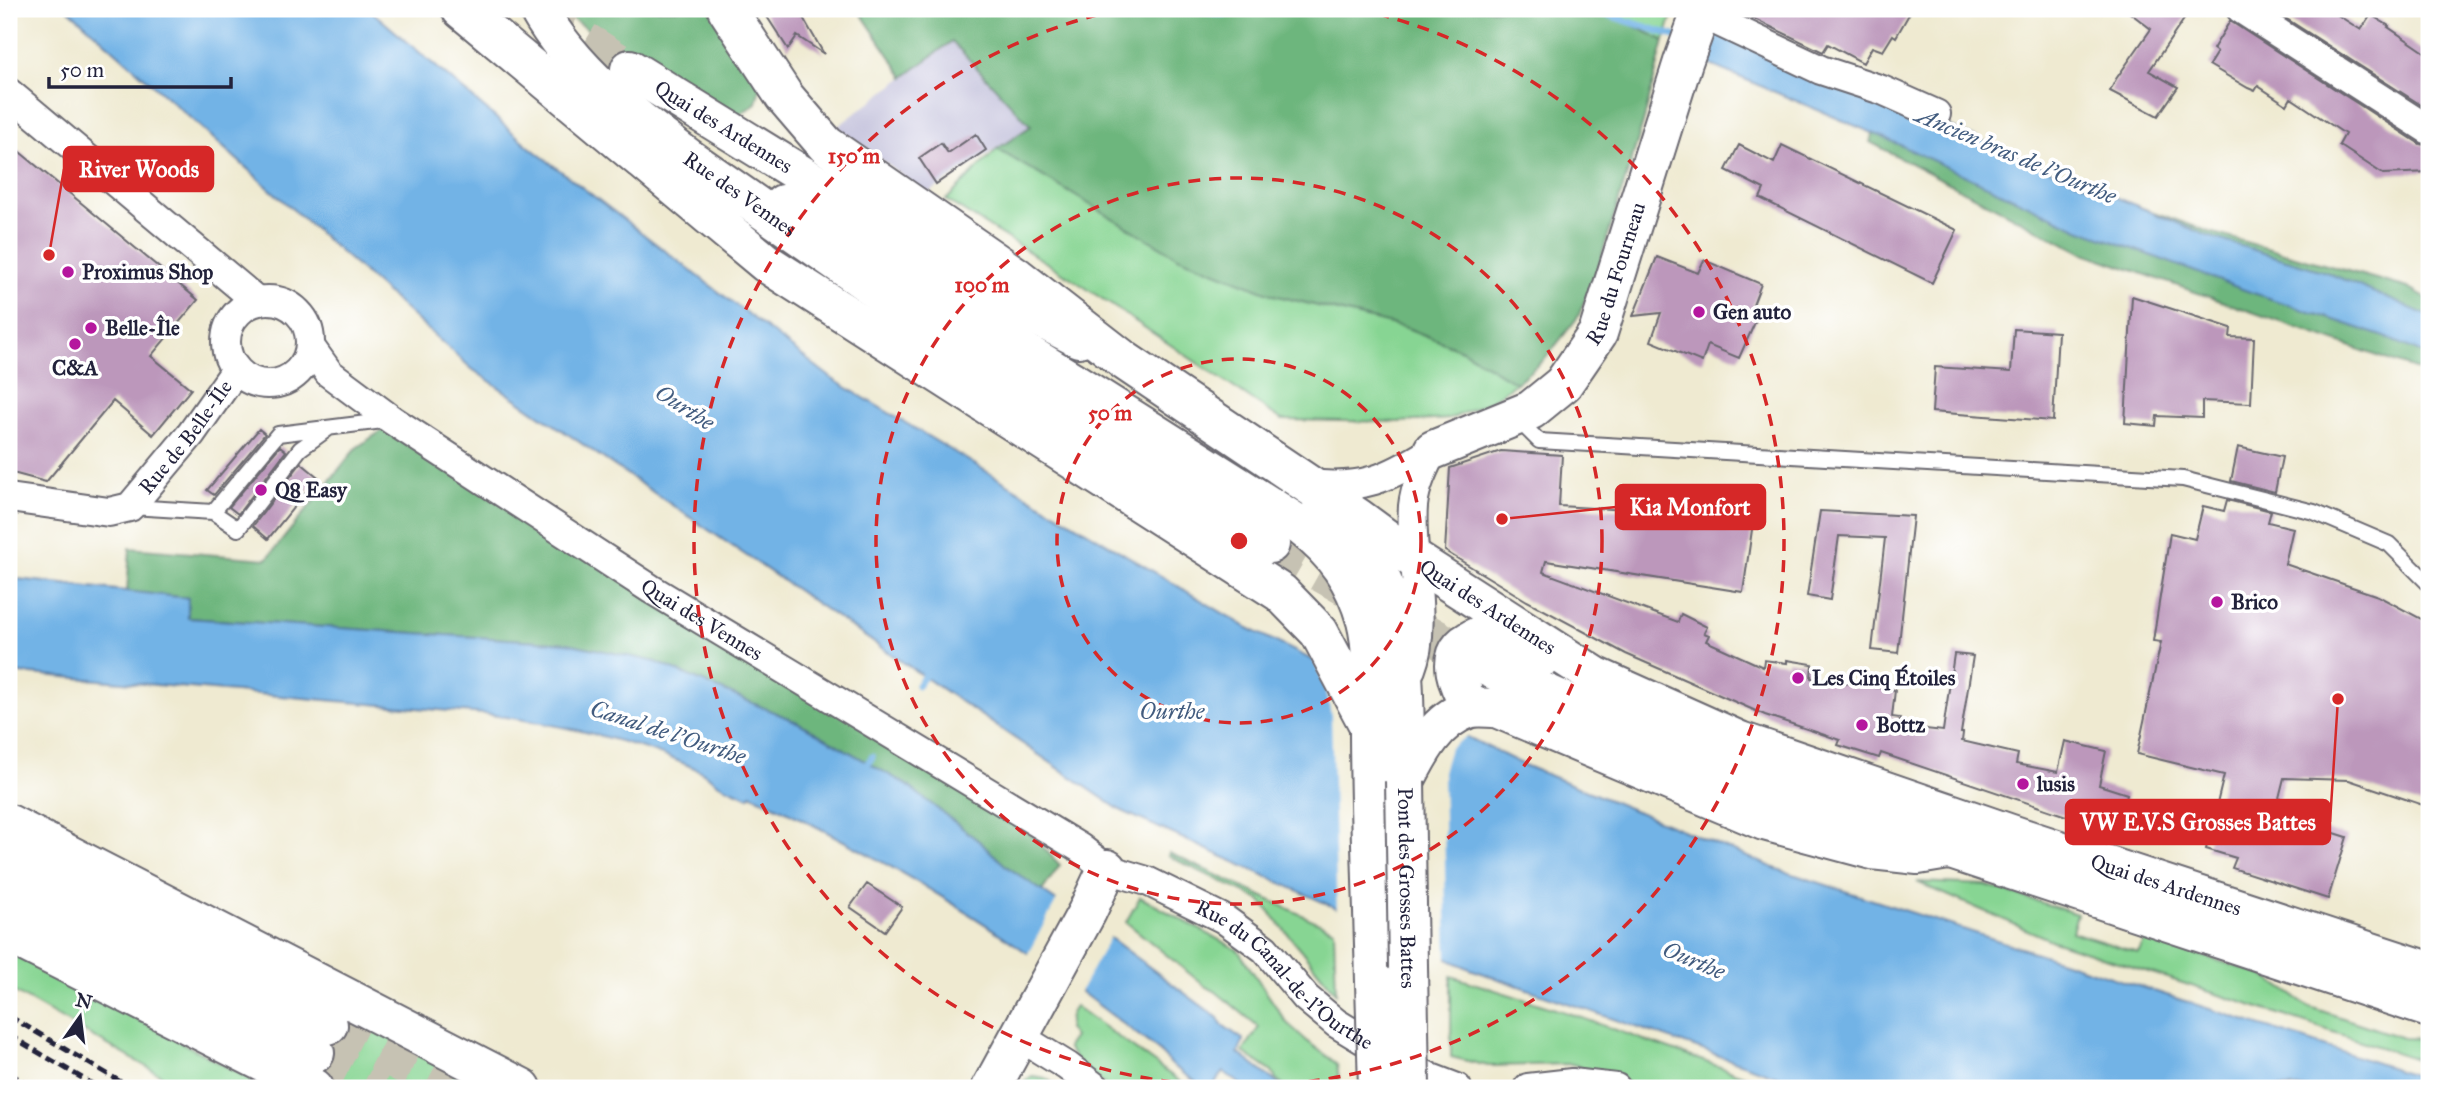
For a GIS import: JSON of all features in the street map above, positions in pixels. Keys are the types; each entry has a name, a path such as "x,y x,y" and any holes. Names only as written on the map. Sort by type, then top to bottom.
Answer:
{"main road":[{"path":"461,9 688,196 966,352 1270,544"},
{"name":"Rue des Vennes","path":"538,9 565,50 619,80 645,125 966,352"},
{"path":"727,9 784,96 825,145 1017,276 1125,361"},
{"name":"Rue du Fourneau","path":"1433,450 1531,410 1563,384 1598,333 1700,15"},
{"name":"Pont des Grosses Battes","path":"619,80 764,193 1064,376 1301,526 1325,545 1343,568 1366,622 1372,662 1369,726 1378,1088"},
{"name":"Quai des Ardennes","path":"619,80 1003,299 1125,361 1358,518 1415,560 1595,676 1740,741 2032,841 2409,977 2429,1008"},
{"name":"Pont des Grosses Battes","path":"688,196 724,230 766,263 1281,593 1319,632 1369,726"},
{"name":"Pont des Grosses Battes","path":"1306,484 1355,538 1383,583 1397,628 1404,688 1410,1088"},
{"path":"1471,708 1463,695 1454,659 1462,645 1482,634 1502,637 1595,676"},
{"name":"Quai des Ardennes","path":"1488,667 1748,783 1948,850 2409,977"},
{"path":"1405,781 1421,750 1447,720 1471,708 1496,708 1764,821 1872,850 1917,855 1948,850"},
{"path":"9,824 522,1088"},
{"path":"9,859 319,1056"},
{"path":"991,1088 1087,912 1107,869"},
{"path":"9,896 319,1056"},
{"path":"9,934 319,1056"}],"street":[{"path":"2241,9 2429,130"},
{"name":"Rue du Fourneau","path":"1700,15 1821,70 1882,90 1936,114"},
{"path":"9,93 257,301"},
{"path":"271,299 297,310 310,334 311,348 302,367 287,380 260,384 247,379 236,370 229,358 226,344 228,330 239,312 257,301 271,299"},
{"name":"Quai des Vennes","path":"311,348 329,373 392,420 651,589 1080,848 1107,869"},
{"name":"Rue de Belle-Île","path":"9,498 110,512 130,507 191,433 236,370"},
{"path":"1404,688 1417,655 1418,600 1413,506 1421,475 1433,450"},
{"name":"Rue du Fourneau","path":"1306,484 1338,488 1367,484 1403,468 1433,450"},
{"name":"Rue du Canal-de-l'Ourthe","path":"1107,869 1147,881 1224,919 1265,949 1306,998 1336,1023 1395,1059 1457,1088"},
{"path":"1028,1022 1067,1066 1096,1088"},
{"path":"1528,1088 1572,1083 1616,1088"}],"lane":[{"path":"1515,417 1539,441 2183,479 2314,512 2389,544 2429,584"},
{"path":"213,512 278,434 392,420"},
{"path":"130,507 213,512 238,528 300,449 332,426"}],"shaded area":[{"path":"952,41 1031,126 927,194 837,127"}],"green space":[{"path":"556,9 712,9 761,83 756,103 731,121"},
{"path":"858,9 1601,9 1664,41 1643,123 1598,268 1578,317 1545,359 1516,383 1462,350 1407,328 1274,295 1178,257 997,149 1031,126 952,41 904,77"},
{"path":"1601,9 1674,9 1664,41"},
{"path":"1883,107 2086,188 2210,232 2408,288 2429,300 2429,374 2081,252 1870,142"},
{"path":"997,149 1059,185 1274,295 1407,328 1462,350 1516,383 1487,403 1450,419 1398,422 1282,420 1074,280 946,200"},
{"path":"392,424 1019,822 1060,865 1042,891 1006,866 980,842 907,785 797,722 656,662 567,643 187,618 188,598 127,592 130,548 267,559 356,448"},
{"path":"1169,853 1334,930 1336,993 1260,900 1168,856"},
{"path":"1917,882 1986,885 2077,914 2072,932 2138,953 2146,938 2263,975 2310,1007 2403,1038 2429,1039 2429,1063 2053,941"},
{"path":"1140,897 1238,950 1287,1023 1337,1064 1340,1088 1288,1088 1276,1079 1272,1072 1243,1052 1259,1027 1126,922"},
{"path":"9,951 267,1088 184,1088 9,989"},
{"path":"1451,976 1568,1013 1779,1088 1641,1088 1572,1064 1488,1066 1451,1057"},
{"path":"1075,1006 1189,1088 1117,1089 1100,1081 1067,1047 1074,1037 1068,1029 1070,1015"},
{"path":"367,1021 499,1088 335,1086"},
{"path":"1032,1076 1045,1078 1060,1088 1040,1085 1017,1088"}],"water":[{"name":"Ourthe","path":"68,9 369,9 532,149 834,380 1248,628 1524,765 1777,869 2429,1080 2429,1088 1811,1088 1470,969 1120,810 472,369"},
{"path":"1718,29 2208,236 2326,272 2429,316 2429,356 2385,337 2250,292 2079,229 1887,139 1708,64"},
{"name":"Canal de l'Ourthe","path":"9,578 188,598 188,618 567,643 656,662 797,722 907,785 980,842 1006,866 1113,940 1218,1018 1221,1024 1244,1040 1238,1053 1284,1088 1246,1088 1224,1072 1211,1088 1207,1085 1205,1088 1034,958 919,883 751,794 749,797 719,784 696,769 642,748 564,727 484,714 9,672"}],"pier":[{"path":"1311,655 1470,734 1450,748 1443,772 1447,963 1337,913 1331,715 1326,689"},
{"path":"1058,898 1111,935 1078,995 1026,957"}],"building":[{"path":"762,9 798,9 824,54 797,36 788,49"},
{"path":"1734,9 1912,9 1896,37 1893,35 1883,51 1872,47 1863,63 1828,44 1823,52"},
{"path":"2125,9 2191,9 2149,71 2178,87 2158,116 2110,91 2151,29"},
{"path":"2271,9 2328,9 2361,30 2371,15 2389,26 2429,55 2429,110"},
{"path":"2230,21 2420,144 2429,146 2429,172 2383,174 2339,145 2345,134 2291,98 2287,105 2258,86 2255,91 2248,88 2209,65 2217,52 2213,49"},
{"path":"976,134 986,150 936,184 919,158 941,143 948,153"},
{"name":"Belle-Île","path":"9,143 198,300 151,356 191,389 153,435 113,401 46,482 9,472"},
{"path":"1739,145 1774,163 1782,145 1957,230 1932,283 1760,198 1764,189 1726,170"},
{"name":"Gen auto","path":"1657,257 1698,273 1704,260 1761,284 1753,305 1761,309 1739,358 1708,345 1702,362 1651,341 1661,313 1633,316"},
{"path":"2132,296 2231,328 2230,337 2254,338 2251,403 2202,401 2202,418 2157,416 2156,426 2125,423"},
{"path":"2014,329 2058,332 2053,421 1932,412 1935,367 2011,372"},
{"path":"259,429 265,434 214,495 207,490"},
{"path":"280,446 286,451 238,514 229,507"},
{"path":"2238,447 2282,457 2275,492 2231,481"},
{"path":"1501,451 1562,455 1559,506 1663,512 1665,502 1715,513 1755,509 1743,592 1546,561 1543,572 1678,622 1681,614 1707,627 1704,633 1709,635 1706,641 1763,667 1764,660 1812,664 1811,678 1895,690 1892,717 1900,718 1899,726 1943,731 1954,654 1973,656 1962,741 2018,754 2016,764 2058,772 2065,741 2106,751 2099,785 2127,794 2119,834 1881,753 1879,758 1838,745 1840,740 1765,715 1626,654 1527,601 1445,551 1450,468"},
{"path":"301,463 318,477 268,539 253,526"},
{"path":"2227,500 2271,511 2268,522 2293,528 2285,564 2378,596 2429,623 2429,807 2349,780 2284,778 2275,814 2347,837 2328,899 2232,868 2236,858 2206,849 2224,775 2137,754 2161,642 2153,641 2170,533 2195,539 2203,506 2224,511"},
{"path":"1820,511 1913,516 1898,653 1872,650 1885,538 1839,536 1830,600 1807,596"},
{"path":"867,884 902,907 885,931 850,907"}],"waterway":[{"name":"Ancien bras de l'Ourthe","path":"1193,9 1222,14 1264,9"},
{"name":"Ancien bras de l'Ourthe","path":"1589,9 1681,38"},
{"path":"918,685 924,677"},
{"path":"868,763 872,757"}],"tunnel":[{"path":"537,11 630,69"},
{"path":"1270,544 1487,667"},
{"path":"328,1025 449,1088"},
{"path":"315,1053 382,1088"}],"railway":[{"path":"9,1016 131,1088"},
{"path":"9,1035 99,1088"},
{"path":"9,1073 34,1088"}],"place":[{"name":"River Woods","path":"49,255"},
{"name":"Proximus Shop","path":"68,272"},
{"name":"Gen auto","path":"1699,312"},
{"name":"Belle-Île","path":"91,328"},
{"name":"C&A","path":"75,344"},
{"name":"Q8 Easy","path":"261,490"},
{"name":"Kia Monfort","path":"1502,519"},
{"name":"Brico","path":"2217,602"},
{"name":"Les Cinq Étoiles","path":"1798,678"},
{"name":"VW E.V.S Grosses Battes","path":"2338,699"},
{"name":"Bottz","path":"1862,725"},
{"name":"lusis","path":"2023,784"}]}
